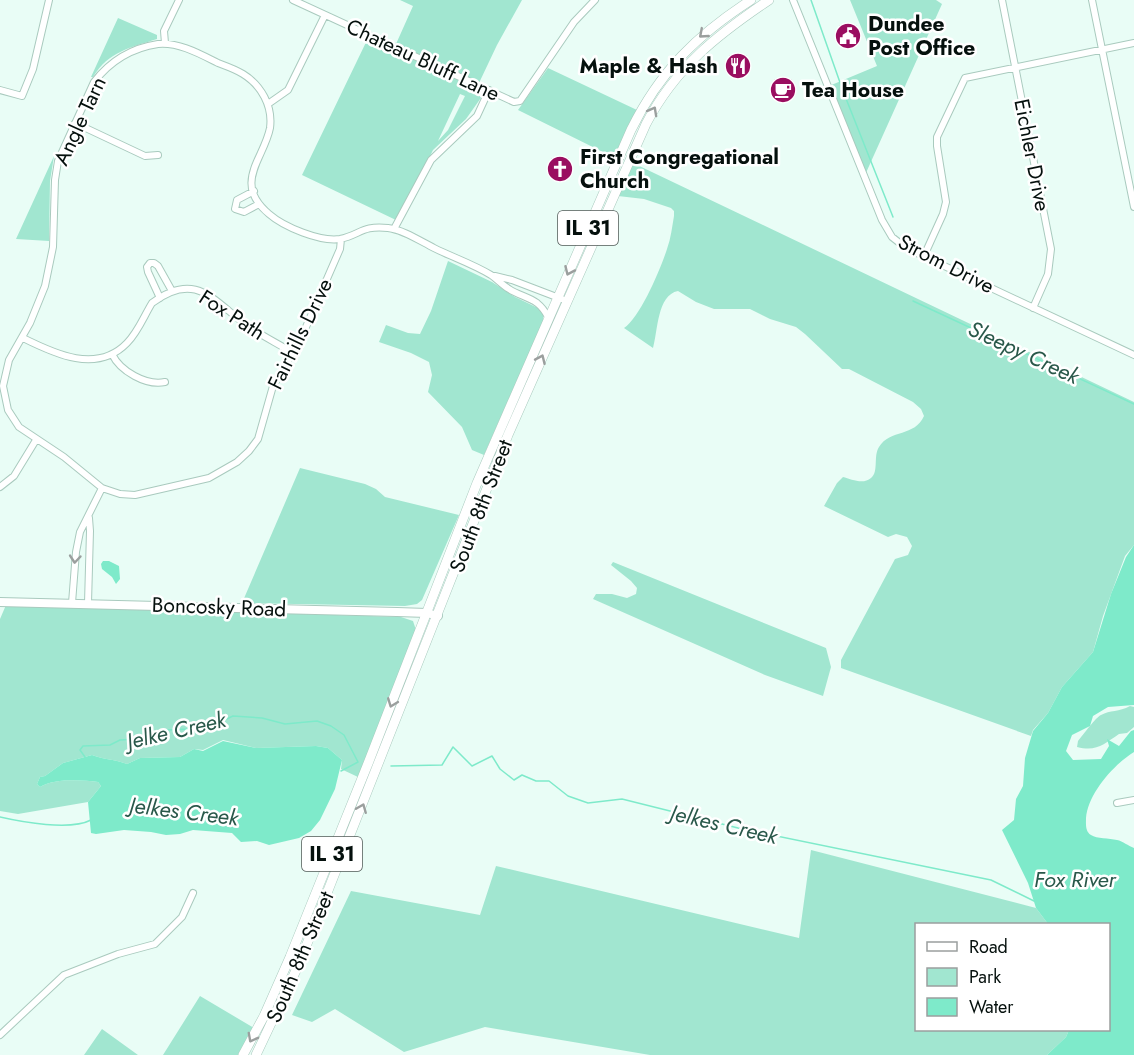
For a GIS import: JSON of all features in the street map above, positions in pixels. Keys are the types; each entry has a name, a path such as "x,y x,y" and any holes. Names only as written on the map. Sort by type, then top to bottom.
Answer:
{"main road":[{"name":"South 8th Street","path":"243,1055 264,1016 290,957 477,483 631,130 650,94 664,74 686,50 715,24 751,0"},
{"name":"South 8th Street","path":"256,1055 296,972 508,435 646,124 663,95 683,69 723,32 769,0"}],"street":[{"path":"0,90 22,96 33,69 49,0"},
{"path":"165,44 164,31 179,0"},
{"name":"Chateau Bluff Lane","path":"293,0 514,102 520,101 574,22 595,0"},
{"name":"Strom Drive","path":"793,0 886,228 900,245 1134,355"},
{"name":"Eichler Drive","path":"1002,0 1051,252 1047,278 1034,308"},
{"path":"1092,0 1134,207"},
{"path":"325,15 288,90 268,104 270,128 252,173 254,191 259,204 270,216 301,232 324,238 341,239 363,229 375,227 394,229 492,276 508,289 536,302 545,310 548,317"},
{"name":"Angle Tarn","path":"102,488 64,457 19,427 13,419 4,394 5,369 23,338 41,298 49,270 53,247 56,170 62,151 94,82 110,64 133,50 165,44 193,51 242,74 261,90 268,104"},
{"path":"924,256 944,212 946,202 937,139 966,77 1134,44"},
{"path":"394,229 431,160 477,116 489,90"},
{"path":"75,123 145,156 158,155"},
{"path":"254,191 237,200 235,209 244,212 259,204"},
{"name":"Fairhills Drive","path":"102,488 126,495 152,492 209,478 237,462 258,438 273,386 293,353 340,249 341,239"},
{"path":"160,298 148,272 147,267 150,263 158,266 172,291"},
{"path":"492,276 512,280 567,301"},
{"name":"Fox Path","path":"112,354 127,343 152,303 172,291 192,289 208,294 252,329 293,353"},
{"path":"23,338 43,349 79,360 97,359 112,354 116,361 129,372 156,384 165,382"},
{"path":"0,487 14,476 36,440"},
{"path":"72,603 75,552 80,532 102,488"},
{"path":"88,603 89,518"},
{"name":"Boncosky Road","path":"0,602 427,613 438,616"},
{"path":"1117,803 1134,800"},
{"path":"0,1035 64,975 118,954 155,944 182,917 193,893"}],"green space":[{"path":"400,0 522,0 479,83 396,44 413,6"},
{"path":"850,0 936,0 942,4 865,175 829,86 877,66"},
{"path":"118,18 157,35 157,39 113,56 91,77"},
{"path":"370,34 466,81 465,85 483,95 466,119 433,150 398,221 302,175","holes":["460,94 465,96 448,130 438,141"]},
{"path":"548,68 637,110 615,158 518,110"},
{"path":"54,156 50,181 49,241 16,239"},
{"path":"633,163 1134,402 1134,545 1125,556 1103,616 1093,652 1062,687 1048,713 1033,730 1031,736 841,668 841,660 895,559 908,555 912,546 907,537 896,534 888,537 824,506 843,477 861,481 871,478 875,472 877,451 884,441 915,427 924,416 921,409 913,402 849,369 842,369 796,327 770,319 750,309 714,309 678,291 671,294 662,306 653,348 624,328 637,314 655,280 668,245 674,216 671,208 644,199 618,196"},
{"path":"448,261 492,282 543,313 543,321 484,455 472,450 462,427 428,392 432,375 429,362 379,342 386,325 408,333 420,334 431,311"},
{"path":"300,468 365,484 376,489 385,497 459,515 422,600 417,604 405,606 242,603"},
{"path":"613,562 826,648 831,667 823,696 765,675 593,599 596,594 612,594 627,598 636,594 637,588 611,565"},
{"path":"6,605 401,617 413,621 416,630 358,777 341,769 342,760 328,748 316,746 256,748 223,740 203,750 194,749 180,757 140,758 127,764 92,755 63,763 40,777 37,784 40,787 61,781 98,782 101,786 88,802 18,814 0,811 0,619"},
{"path":"1130,706 1134,707 1134,727 1127,733 1119,734 1095,748 1077,747 1078,741 1099,716"},
{"path":"811,850 1036,908 1047,923 915,923 915,1031 1069,1031 1066,1037 1047,1055 650,1055 485,1027 404,1052 335,1009 312,1022 292,1015 351,891 480,915 496,866 799,938"},
{"path":"200,996 254,1028 238,1055 163,1055"},
{"path":"102,1029 138,1055 84,1055"}],"water":[{"name":"Fox River","path":"1134,545 1134,705 1108,707 1093,716 1090,726 1072,735 1066,751 1073,760 1101,759 1109,746 1107,739 1119,746 1134,730 1134,752 1118,764 1103,781 1091,799 1086,823 1091,835 1119,841 1134,848 1134,1055 1047,1055 1066,1037 1069,1031 1110,1031 1110,923 1047,923 1036,908 1028,883 1002,830 1014,820 1016,799 1023,786 1025,758 1033,731 1048,713 1062,687 1093,652 1111,594 1126,557"},
{"path":"103,561 119,566 120,579 116,584 112,577 102,569"},
{"path":"223,741 256,748 316,746 328,748 342,760 335,789 320,820 311,831 299,838 269,845 257,841 241,842 232,833 193,830 166,835 124,830 96,834 91,833 88,802 101,786 98,782 61,781 40,787 37,784 40,777 63,763 92,755 127,764 140,758 180,757 194,749 203,751"}],"waterway":[{"name":"Sleepy Creek","path":"811,0 843,91 893,217"},
{"name":"Sleepy Creek","path":"913,301 1134,404"},
{"name":"Jelke Creek","path":"85,757 80,750 83,746 110,745 120,740 137,739 153,732 189,729 218,723 233,716 262,718 285,724 317,721 331,726 344,735 358,762 341,771"},
{"name":"Jelkes Creek","path":"391,766 442,765 453,747 472,766 492,756 500,769 514,780 522,775 536,781 549,781 568,796 588,803 622,799 738,828 991,880 1034,901"},
{"name":"Jelkes Creek","path":"0,817 59,825 71,825 91,820"}],"place":[{"name":"Dundee Post Office","path":"848,36"},
{"name":"Maple & Hash","path":"738,66"},
{"name":"Tea House","path":"783,90"},
{"name":"First Congregational Church","path":"560,169"}]}
